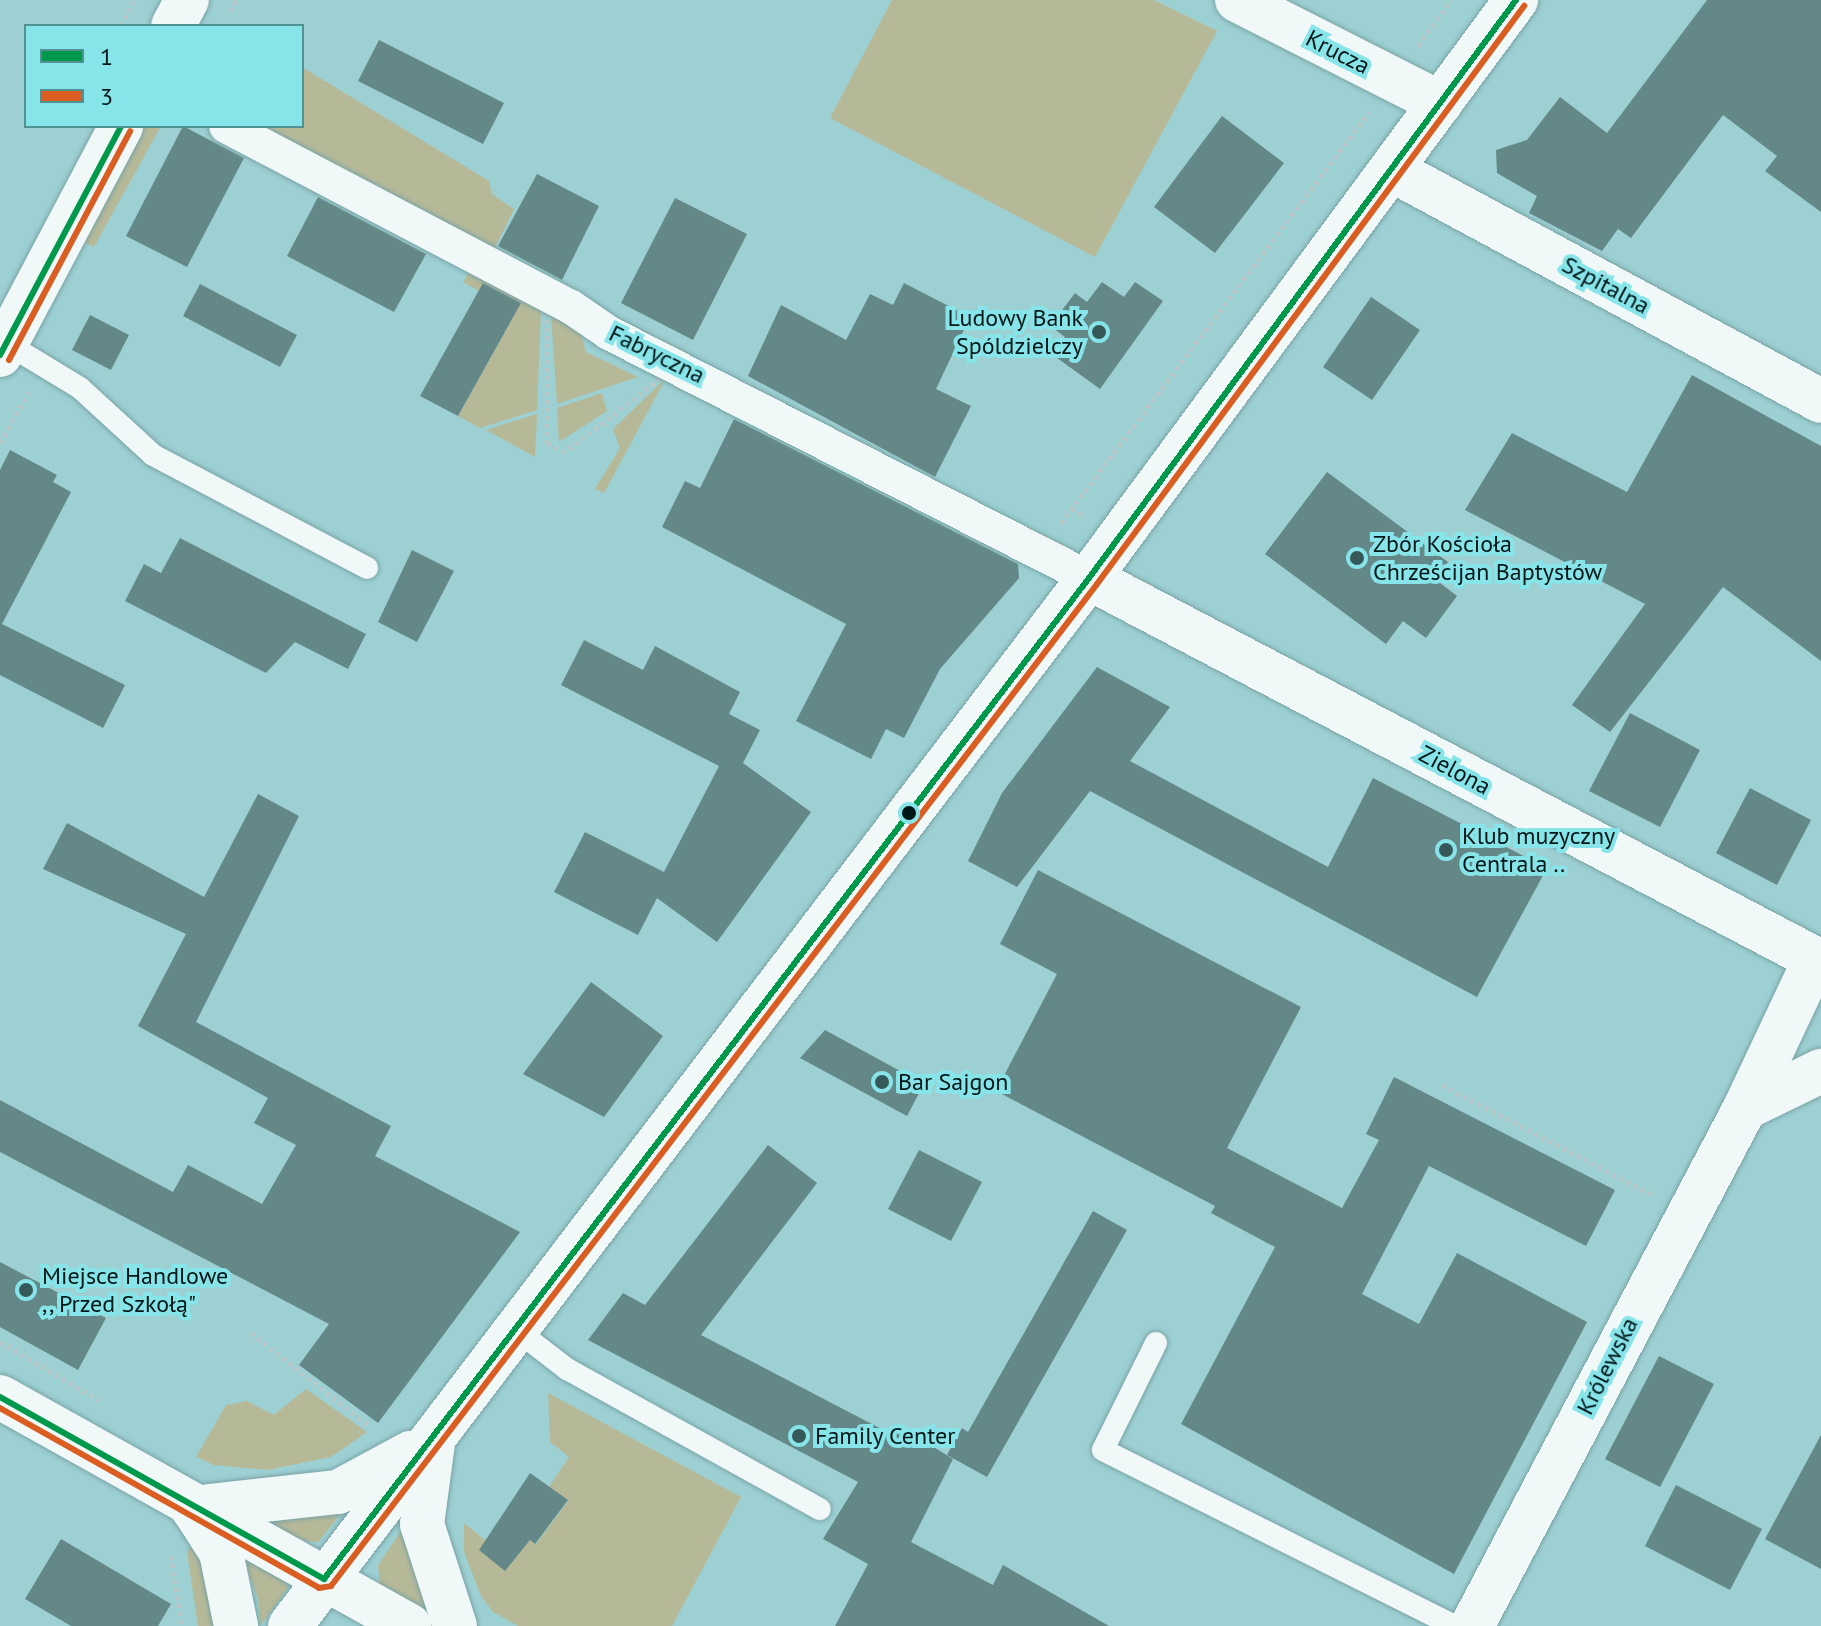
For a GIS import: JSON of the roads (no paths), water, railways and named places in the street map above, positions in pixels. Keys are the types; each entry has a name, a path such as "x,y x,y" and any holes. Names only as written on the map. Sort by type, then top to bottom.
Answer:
{"street":[{"path":"174,24 187,0"},
{"name":"Krucza","path":"1237,0 1440,103"},
{"path":"290,1626 1089,578 1516,0"},
{"path":"3,349 120,128"},
{"name":"Fabryczna","path":"230,128 571,307 609,333 1089,578"},
{"name":"Szpitalna","path":"1392,170 1821,401"},
{"name":"Zielona","path":"1089,578 1818,961"},
{"name":"Królewska","path":"1472,1626 1745,1108 1818,961"},
{"path":"1745,1108 1821,1071"},
{"path":"0,1397 192,1508 409,1626"},
{"path":"192,1508 338,1492 434,1436"},
{"path":"434,1436 422,1524 455,1626"},
{"path":"192,1508 221,1552 236,1626"}],"lane":[{"path":"3,349 80,388 153,455 367,568"},
{"path":"515,1329 567,1369 820,1509"},
{"path":"1156,1343 1103,1450 1454,1626"}],"place":[{"name":"Ludowy Bank Spóldzielczy","path":"1099,332"},
{"name":"Zbór Kościoła Chrześcijan Baptystów","path":"1357,558"},
{"name":"Klub muzyczny Centrala ..","path":"1446,850"},
{"name":"Bar Sajgon","path":"882,1082"},
{"name":"Miejsce Handlowe ,, Przed Szkołą\"","path":"26,1290"},
{"name":"Family Center","path":"799,1436"}]}
